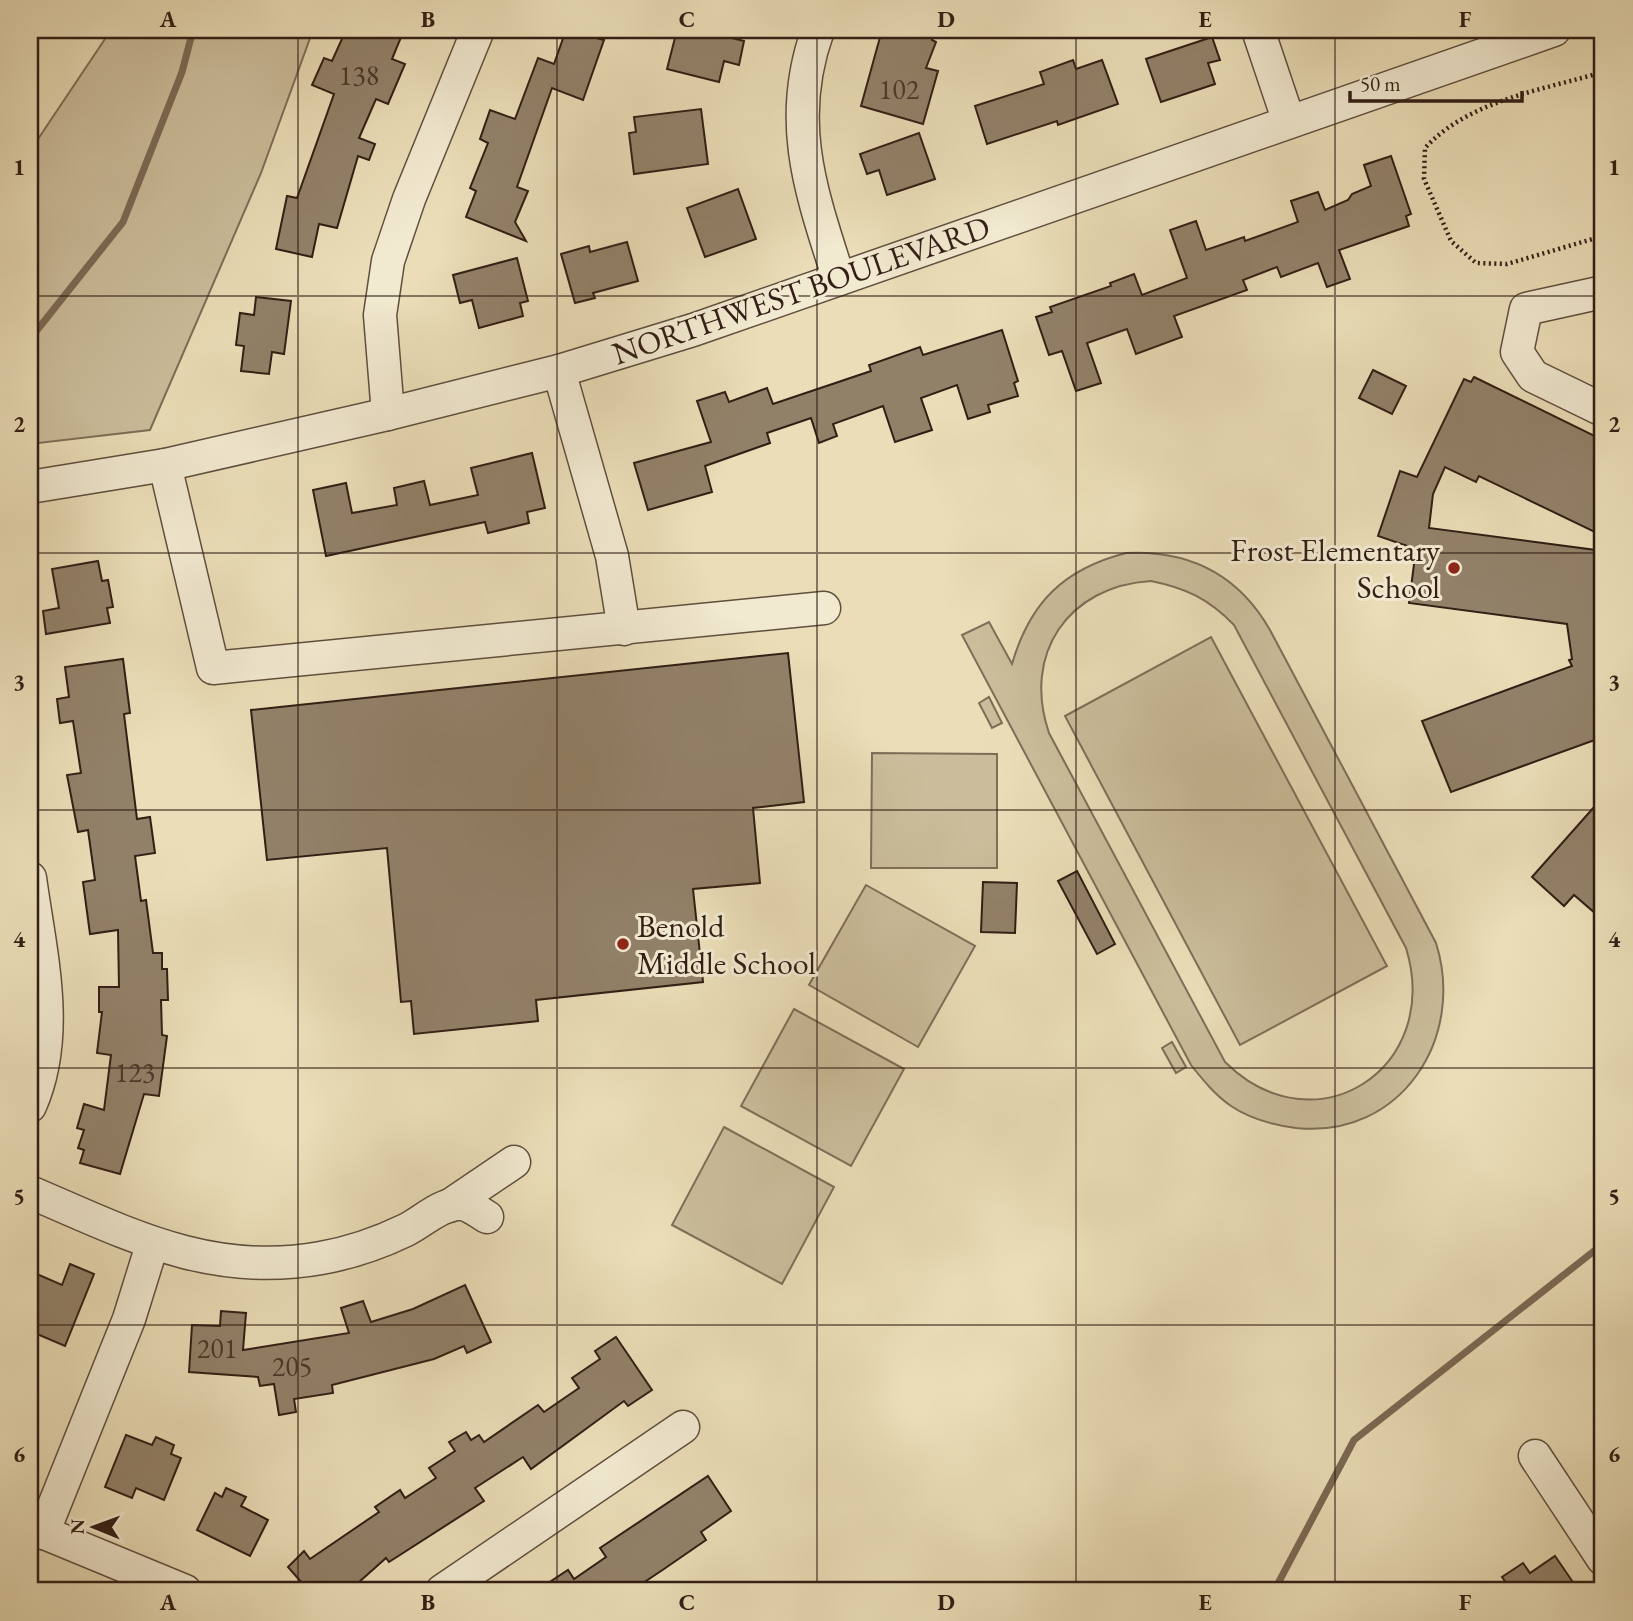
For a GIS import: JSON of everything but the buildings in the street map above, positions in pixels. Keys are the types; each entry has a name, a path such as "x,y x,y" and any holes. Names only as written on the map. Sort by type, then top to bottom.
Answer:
{"street":[{"path":"388,414 380,315 385,273 409,198 478,30"},
{"path":"818,30 806,74 804,157 807,181 839,279"},
{"path":"1258,30 1289,122"},
{"name":"NORTHWEST BOULEVARD","path":"30,487 164,465 388,414 559,371 693,330 1554,30"},
{"path":"1603,292 1526,309 1517,352 1533,376 1603,410"},
{"path":"559,371 612,556 624,629"},
{"path":"164,465 213,668 824,608"},
{"path":"30,878 47,1009 43,1067 30,1106"},
{"path":"30,1192 152,1245 234,1263 290,1263 350,1252 406,1230 449,1206 514,1162"},
{"path":"449,1206 468,1205 487,1217"},
{"path":"152,1245 129,1319 37,1530 186,1591"},
{"path":"442,1591 683,1427"},
{"path":"1535,1457 1603,1559"}],"path":[{"path":"1603,72 1483,108 1439,132 1425,148 1424,179 1451,241 1476,263 1507,264 1603,236"}],"shaded area":[{"path":"111,30 313,30 261,173 150,430 30,444 30,151"},
{"path":"1126,553 1149,553 1191,561 1227,580 1257,610 1436,943 1443,979 1442,1014 1433,1046 1417,1075 1394,1099 1366,1117 1333,1127 1296,1128 1271,1123 1231,1106 1200,1076 1191,1065 962,635 989,622 1012,664 1029,623 1052,591 1085,568","holes":["1151,581 1206,601 1234,625 1406,948 1413,991 1406,1029 1389,1061 1363,1084 1332,1097 1296,1099 1260,1088 1225,1062 1049,733 1042,704 1042,677 1048,652 1059,629 1075,610 1096,596 1122,586"]},
{"path":"1211,637 1387,966 1240,1045 1065,716"},
{"path":"989,697 1002,723 992,728 979,703"},
{"path":"872,753 997,754 997,868 871,868"},
{"path":"866,885 975,946 918,1047 809,985"},
{"path":"794,1009 904,1069 851,1166 741,1106"},
{"path":"1172,1042 1186,1067 1176,1073 1162,1048"},
{"path":"724,1127 834,1187 782,1284 672,1225"}],"waterway":[{"path":"30,339 123,222 182,72 193,30"},
{"path":"1274,1591 1354,1440 1603,1244"}],"place":[{"name":"Frost Elementary School","path":"1454,568"},
{"name":"Benold Middle School","path":"623,944"}]}
